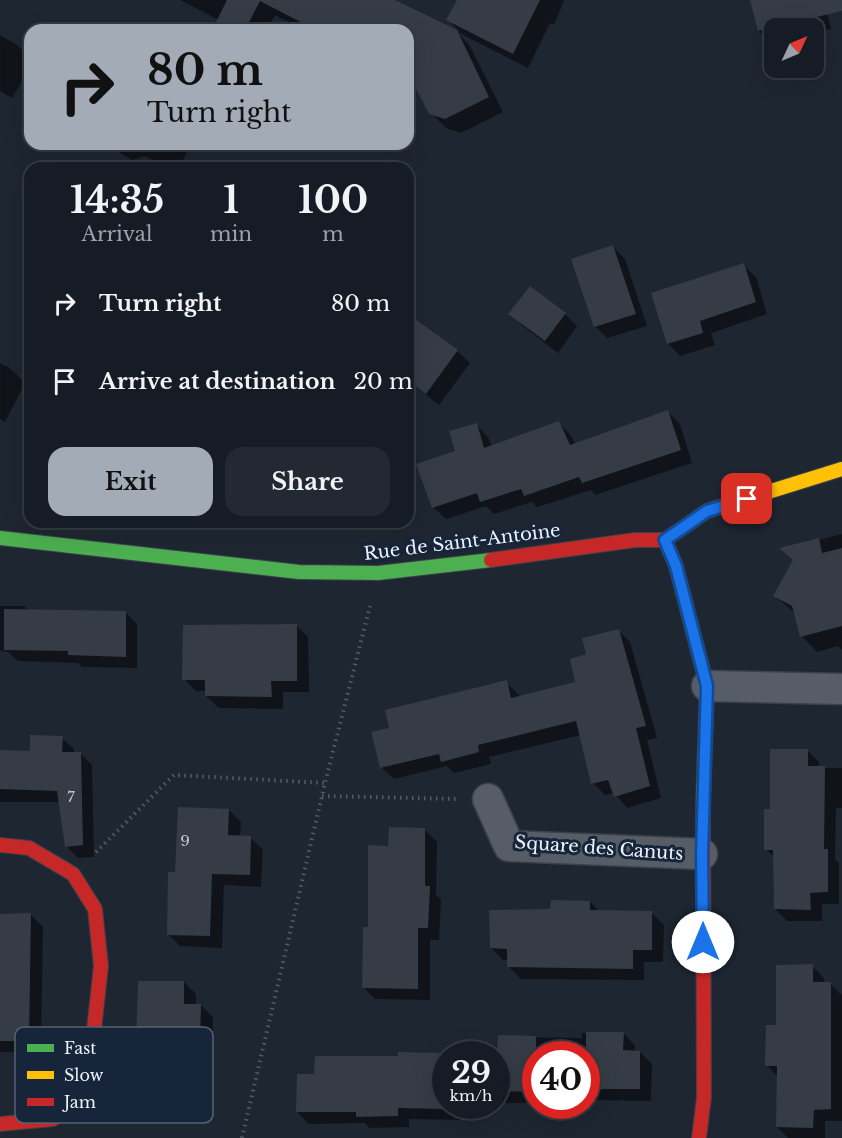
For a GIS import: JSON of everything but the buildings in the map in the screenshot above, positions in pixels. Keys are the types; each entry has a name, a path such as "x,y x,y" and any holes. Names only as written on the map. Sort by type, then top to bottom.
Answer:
{"street":[{"path":"699,1138 704,1097 702,854 707,686 676,566 665,540 707,511 842,470"},
{"name":"Rue de Saint-Antoine","path":"0,538 299,572 378,573 449,566 635,540 665,540"},
{"path":"707,686 842,690"},
{"name":"Square des Canuts","path":"488,799 509,846 702,854"},
{"path":"0,845 29,848 73,874 95,909 100,966 95,1027"},
{"path":"0,1124 15,1123"}],"path":[{"path":"242,1138 325,783 378,573"},
{"path":"73,874 174,775 325,783"},
{"path":"322,796 488,799"}],"traffic: fast":[{"path":"0,538 299,572 378,573 491,560"},
{"path":"665,540 676,566 707,686 703,807"}],"traffic: slow":[{"path":"742,500 842,469"}],"traffic: jam":[{"path":"491,560 635,540 665,540 707,511 742,500"},
{"path":"699,1138 704,1097 703,807"},
{"path":"0,845 29,848 73,874 95,909 101,966 94,1027"},
{"path":"0,1124 15,1123"}],"route":[{"path":"703,942 702,854 707,686 676,566 665,540 707,511 747,499"}]}
